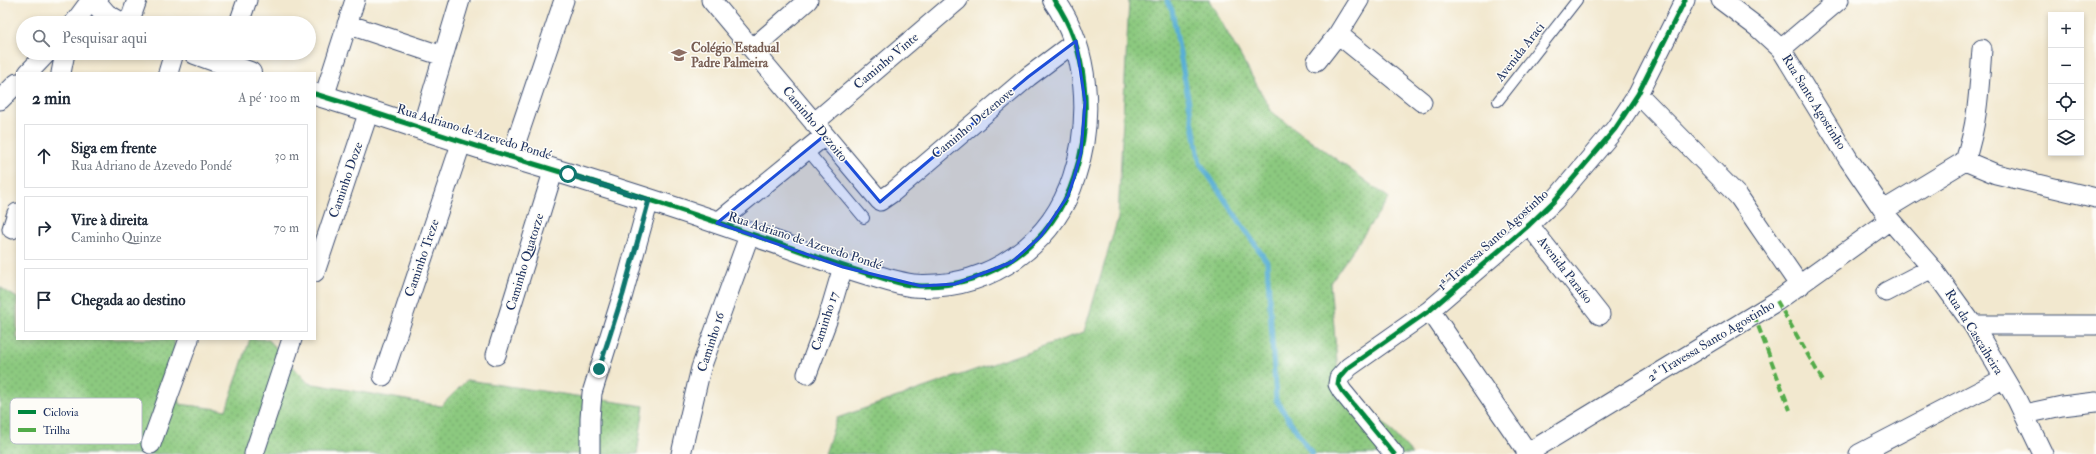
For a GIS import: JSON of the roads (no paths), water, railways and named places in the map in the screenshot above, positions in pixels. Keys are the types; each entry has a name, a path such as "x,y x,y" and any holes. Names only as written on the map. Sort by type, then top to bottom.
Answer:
{"street":[{"path":"79,16 92,0 108,16"},
{"path":"132,16 138,0"},
{"path":"242,16 247,0"},
{"path":"320,95 348,24 355,0"},
{"path":"422,127 460,0"},
{"path":"512,157 564,0"},
{"name":"Caminho Dezoito","path":"711,0 753,48 873,193"},
{"path":"753,48 808,0"},
{"name":"Caminho Vinte","path":"717,223 807,150 819,129 958,0"},
{"name":"Rua Adriano de Azevedo Pondé","path":"320,95 750,233 843,267 894,281 921,286 955,284 981,276 1012,262 1041,236 1068,196 1081,153 1085,102 1084,83 1076,41 1064,15 1054,0"},
{"path":"1317,61 1338,34 1359,0"},
{"name":"1ª Travessa Santo Agostinho","path":"1394,454 1338,384 1339,378 1349,367 1430,310 1530,225 1554,201 1615,129 1638,94 1685,0"},
{"name":"Rua Santo Agostinho","path":"1721,0 1758,27 1781,49 1849,160 1887,215"},
{"path":"1781,49 1839,0"},
{"path":"348,24 443,56"},
{"path":"1338,34 1422,102"},
{"name":"Caminho Dezenove","path":"873,193 880,201 883,200 1028,77 1076,41"},
{"path":"1982,49 1977,115 1974,134 1965,161 1996,174 2096,198"},
{"path":"29,72 40,60"},
{"path":"61,72 64,60"},
{"path":"168,72 172,60"},
{"path":"230,60 248,72"},
{"path":"0,100 16,84"},
{"path":"1638,94 1739,197 1800,286"},
{"name":"Caminho Doze","path":"316,269 369,111"},
{"name":"Caminho Treze","path":"383,376 462,141"},
{"name":"2ª Travessa Santo Agostinho","path":"1527,454 1800,286 1887,215 1965,161"},
{"name":"Caminho Quatorze","path":"496,355 554,169"},
{"path":"590,454 592,393 623,294 649,200"},
{"name":"Rua da Cascaiheira","path":"1887,215 1932,268 1973,325 2025,414 2043,454"},
{"name":"Avenida Paraíso","path":"1530,225 1600,315"},
{"name":"Caminho 16","path":"681,454 701,368 750,233"},
{"name":"Caminho 17","path":"807,374 827,321 843,267"},
{"path":"1886,292 1932,268"},
{"path":"1430,310 1527,454"},
{"path":"1973,325 2096,325"},
{"path":"151,444 189,340"},
{"path":"254,454 292,340"},
{"path":"1860,454 2004,379"},
{"path":"2025,414 2062,406 2096,402"}],"lane":[{"name":"Avenida Araci","path":"1498,101 1577,0"},
{"path":"807,150 864,218"}],"waterway":[{"path":"1167,0 1172,10 1200,163 1267,262 1276,400 1312,454"}],"place":[{"name":"Colégio Estadual Padre Palmeira","path":"679,55"}]}
